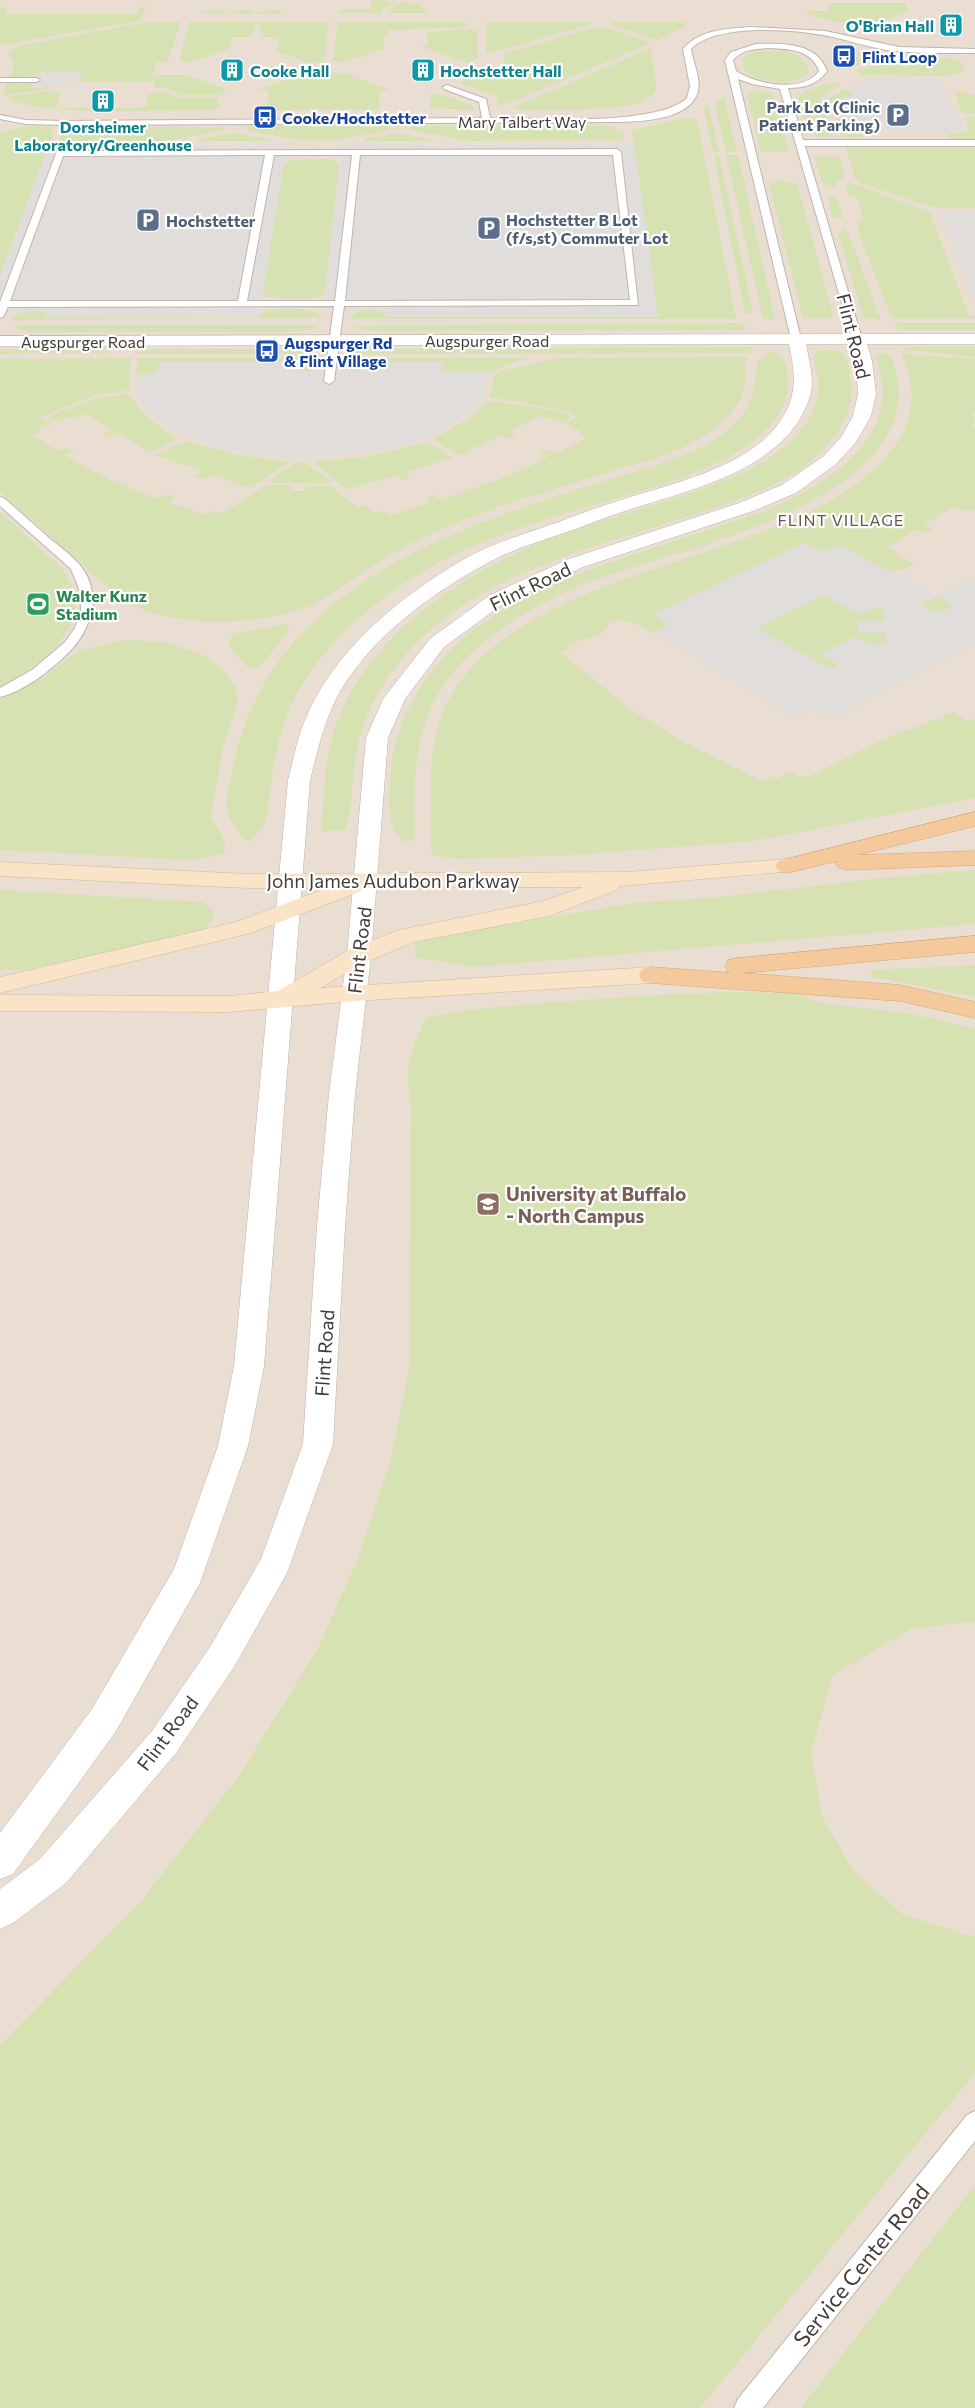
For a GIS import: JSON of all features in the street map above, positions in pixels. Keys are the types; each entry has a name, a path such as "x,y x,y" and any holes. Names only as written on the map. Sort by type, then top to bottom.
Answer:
{"main road":[{"path":"786,866 975,819"},
{"path":"786,866 975,858"},
{"name":"John James Audubon Parkway","path":"0,869 209,881 366,881 627,879 786,866"},
{"path":"280,1000 359,955 408,935 549,908 627,879"},
{"path":"0,985 243,928 366,881"},
{"path":"0,1003 230,1004 354,992 651,975 975,944"},
{"path":"651,975 900,992 975,1010"}],"street":[{"path":"0,1862 104,1720 189,1573 233,1446 249,1366 299,780 314,725 337,681 358,654 404,609 471,563 602,512 730,470 770,442 787,426 801,399 804,383 796,339"},
{"name":"Flint Road","path":"0,1911 53,1871 164,1742 222,1657 276,1563 318,1444 331,1226 366,881 377,738 394,699 415,669 437,643 497,599 576,563 746,507 789,489 830,460 850,438 862,416 867,394 864,361 857,339"},
{"name":"Augspurger Road","path":"0,341 975,339"}],"lane":[{"name":"Mary Talbert Way","path":"0,117 26,122 62,123 623,120 665,114 691,100 694,90 688,46 702,37 727,31 806,31 900,50 975,51"},
{"path":"733,73 751,82 783,86 803,84 818,78 823,71 820,60 814,55 799,49 778,46 756,47 738,51 731,55 729,60 796,339"},
{"path":"0,80 36,80"},
{"name":"Flint Road","path":"783,86 798,143 857,339"},
{"path":"447,87 483,101 487,122"},
{"path":"798,143 975,142"},
{"path":"0,315 4,304 60,153 617,152 635,303 4,304"},
{"path":"242,303 270,153"},
{"path":"329,381 340,303 356,153"},
{"path":"0,500 76,567 84,584 88,602 86,619 77,637 54,659 24,681 0,693"},
{"name":"Service Center Road","path":"747,2408 975,2123"}],"shaded area":[{"name":"University at Buffalo - North Campus","path":"0,0 975,0 975,2408 0,2408"},
{"path":"83,71 79,81 63,81 61,86 53,86 52,88 33,88 40,72"},
{"name":"Park Lot (Clinic Patient Parking)","path":"873,78 938,78 962,132 848,132 837,99 852,97 850,88 855,83"},
{"name":"Hochstetter B Lot (f/s,st) Commuter Lot","path":"634,144 658,317 388,317 385,313 375,310 323,310 342,145"},
{"name":"Hochstetter","path":"49,145 287,145 259,318 47,318 46,313 38,311 0,311 0,275"},
{"path":"940,212 975,212 975,303"},
{"path":"160,362 301,362 300,369 303,371 355,372 360,370 361,362 443,362 442,369 445,371 489,371 489,375 484,391 470,411 433,435 411,443 368,453 298,458 251,454 211,445 178,432 162,423 138,396 136,385 136,375 156,374"},
{"path":"805,543 821,552 839,545 937,596 975,577 975,644 832,719 814,709 795,718 654,633 668,624 654,614","holes":["824,595 859,615 875,607 881,608 884,611 885,621 858,620 858,632 885,633 886,641 874,646 856,637 821,654 837,663 836,667 830,669 757,628","937,596 953,606 937,613 920,605"]}],"green space":[{"path":"372,0 396,2 382,9 381,13 339,13 340,9 370,9"},
{"path":"401,2 419,4 428,13 388,13 389,10"},
{"path":"828,3 905,3 908,11 872,26 855,26 808,15 807,11 830,11"},
{"path":"2,5 1,8 6,8 4,14 138,14 140,7 147,7 139,21 0,45 0,6"},
{"path":"220,9 225,13 248,9 254,13 276,9 284,14 197,13"},
{"path":"148,22 180,22 168,61 156,62 152,75 185,74 229,90 224,91 223,95 184,95 166,88 154,88 156,81 79,81 82,72 9,78 13,66 12,60 7,54 19,46"},
{"path":"189,22 329,22 324,61 313,61 312,64 277,51 279,37 263,37 263,34 259,31 261,25 255,25 254,31 248,37 232,37 229,49 188,63 179,61"},
{"path":"338,22 466,22 466,27 388,30 387,37 384,37 384,49 345,62 333,61"},
{"path":"486,22 591,22 591,24 491,53 486,52"},
{"path":"611,22 685,22 686,26 657,40 611,24"},
{"path":"471,29 478,31 478,59 469,61 469,64 419,46 428,46 427,32"},
{"path":"590,29 611,29 651,43 499,107 497,97 458,82 478,75 504,75 504,55 507,53"},
{"path":"649,49 651,50 656,89 646,100 625,106 572,110 511,108"},
{"path":"771,50 795,54 804,61 809,72 796,80 778,82 760,79 746,72 742,61 743,57 756,52"},
{"path":"849,55 894,55 898,56 853,66"},
{"path":"917,58 959,59 965,71 944,76 860,75 855,70"},
{"path":"311,72 311,75 344,73 390,90 379,91 378,103 381,105 377,109 276,110 266,108 269,90 255,90"},
{"path":"8,82 27,82 34,85 34,88 52,88 5,95 4,91"},
{"path":"826,83 839,83 841,85 820,97 833,138 818,136 808,132 798,99 802,93"},
{"path":"759,90 773,94 789,152 761,152 747,94"},
{"path":"843,90 851,90 853,96 837,99 859,132 866,134 864,137 842,138 829,98"},
{"path":"59,91 58,94 61,94 56,108 145,108 149,94 161,91 180,98 218,98 217,104 221,106 212,110 72,110 44,107 21,103 7,97"},
{"path":"954,92 966,92 968,95 975,95 975,114 963,114"},
{"path":"431,94 446,96 473,106 475,110 430,108"},
{"path":"724,97 737,152 726,152 715,104"},
{"path":"704,107 709,107 719,152 712,150"},
{"path":"690,117 697,119 736,319 351,319 355,313 373,310 377,310 388,317 658,317 632,130"},
{"path":"965,117 975,117 975,140 955,140 947,137 947,134 970,132"},
{"path":"26,126 51,127 50,130 54,131 0,275 0,133"},
{"path":"246,126 392,126 387,130 341,140 304,141 249,131"},
{"path":"409,126 614,126 615,131 623,131 623,138 617,140 467,141 412,130"},
{"path":"69,127 227,127 224,130 167,141 59,141 63,132 68,130"},
{"path":"234,133 267,139 269,141 197,141 200,139"},
{"path":"399,133 435,141 364,141 366,138"},
{"path":"845,146 975,146 975,208 931,207 861,183 856,179"},
{"path":"719,155 753,313 751,314 745,313 714,157"},
{"path":"726,155 738,155 775,319 763,319"},
{"path":"814,156 839,157 845,175 832,188 823,184"},
{"path":"330,159 339,164 325,294 310,299 266,297 262,293 284,164 293,160"},
{"path":"780,180 797,184 834,318 803,317 769,184"},
{"path":"849,182 930,213 969,316 975,316 975,318 895,319 891,316 858,232 858,221 864,219 857,198 849,195 845,190"},
{"path":"827,197 837,197 843,219 833,218"},
{"path":"844,228 852,243 881,319 864,318 838,233"},
{"path":"270,310 313,311 323,318 11,320 22,313 32,311 45,313 47,318 258,318 260,314"},
{"path":"741,323 749,330 372,331 353,326"},
{"path":"894,323 975,323 975,330 899,330"},
{"path":"20,325 318,326 295,332 29,332 12,327"},
{"path":"754,347 750,353 349,354 358,350 371,349"},
{"path":"911,347 975,347 975,357 900,349"},
{"path":"0,349 103,349 109,353 0,354"},
{"path":"299,349 310,350 315,354 135,354 141,350"},
{"path":"828,350 840,351 846,358 851,374 852,389 848,410 842,424 828,444 790,476 744,498 595,546 517,576 480,595 446,617 415,644 381,688 364,724 357,750 346,828 344,831 321,831 326,770 333,734 348,698 369,666 394,636 423,610 455,588 523,550 558,535 697,491 721,482 767,459 787,444 803,427 814,407 819,385 814,355 817,352"},
{"path":"772,351 785,360 788,390 782,408 768,428 748,445 694,473 522,528 462,551 417,575 374,605 355,622 320,659 296,696 282,728 274,763 267,817 262,828 250,841 242,835 228,815 227,799 234,764 254,703 285,652 326,610 375,575 428,545 485,521 544,500 676,459 711,442 726,431 745,412 753,392 757,362"},
{"path":"878,354 890,354 898,405 880,447 842,483 790,512 732,536 577,587 521,616 486,640 470,654 443,686 426,722 420,740 415,779 415,838 405,843 398,836 394,828 390,811 392,763 395,743 414,698 434,669 457,644 483,623 511,605 573,576 757,514 798,496 818,484 838,470 855,454 869,436 879,416 883,393 882,379 876,356"},
{"path":"901,354 975,359 975,411 971,415 975,418 973,427 975,428 975,511 965,509 962,511 952,507 924,525 933,529 927,533 917,529 888,547 897,552 894,554 914,563 906,569 890,572 839,545 821,552 805,543 654,614 668,625 654,633 629,621 616,620 609,623 602,633 567,645 570,649 560,652 630,709 682,741 764,782 772,776 778,779 789,771 801,777 810,776 880,741 954,712 967,721 973,719 975,721 975,798 754,841 572,855 457,859 432,855 431,775 436,733 456,688 481,658 511,633 546,612 623,580 785,523 837,497 862,480 884,460 900,437 910,412 911,385"},
{"path":"748,357 745,367 744,390 736,407 717,426 691,443 648,461 535,495 468,518 393,553 334,592 306,607 263,618 222,622 200,621 179,619 139,608 121,599 0,492 0,359 132,358 129,377 130,390 93,396 40,417 52,424 38,429 41,431 32,435 58,451 67,448 74,451 65,455 99,474 134,490 159,499 167,494 175,497 168,502 206,515 213,511 220,513 236,505 265,485 290,485 290,491 305,491 306,486 330,486 358,508 366,506 374,513 383,511 389,516 430,503 425,498 434,495 441,500 495,481 548,457 540,453 547,450 556,454 587,438 579,434 583,432 566,424 576,417 569,411 489,397 495,375 499,371 559,358"},
{"path":"138,358 318,358 316,368 307,372 301,371 301,362 160,362 156,374 136,375"},
{"path":"346,358 525,359 498,368 489,375 489,371 445,371 442,369 443,362 361,362 360,370 355,372 345,368"},
{"path":"128,394 146,416 177,439 150,452 119,434 109,437 103,434 112,430 85,414 57,422 49,416 98,398"},
{"path":"488,401 561,411 569,414 570,418 562,423 540,416 508,432 516,435 509,439 501,435 460,455 435,441 435,438 472,417"},
{"path":"186,441 237,455 289,462 251,488 211,474 204,479 195,476 202,471 155,455"},
{"path":"427,442 452,458 406,472 411,477 402,480 396,475 349,489 315,463 316,461 365,457"},
{"path":"303,461 331,481 330,483 274,483 269,481 295,463"},
{"name":"Walter Kunz Stadium","path":"0,512 62,569 73,588 75,606 71,623 62,639 49,653 33,666 0,686"},
{"path":"824,595 859,615 871,608 878,608 884,611 885,621 858,632 886,633 886,641 874,646 856,637 822,654 837,664 836,667 830,669 756,628"},
{"path":"937,596 952,604 953,607 937,613 920,605"},
{"path":"284,624 288,626 289,631 259,668 248,668 229,645 231,637 242,632"},
{"path":"126,640 164,642 201,654 219,666 235,687 238,704 223,747 211,816 225,843 224,854 190,860 0,850 0,700 46,676 72,655 84,649"},
{"path":"975,870 975,924 472,967 415,957 415,943 475,930 634,903 719,897 881,878"},
{"path":"0,890 202,902 211,908 214,918 204,929 183,938 26,969 0,970"},
{"path":"975,965 975,997 872,977 871,970"},
{"path":"742,992 799,994 816,1002 912,1014 975,1029 975,1621 911,1629 833,1675 811,1752 821,1814 853,1871 902,1914 975,1937 975,2073 700,2408 0,2408 0,2045 142,1900 239,1776 317,1650 359,1556 391,1458 409,1370 411,1106 408,1071 412,1051 426,1018 475,1010 558,1002"},
{"path":"975,2185 975,2408 801,2408"}],"place":[{"name":"O'Brian Hall","path":"951,25"},
{"name":"Flint Loop","path":"844,56"},
{"name":"Cooke Hall","path":"232,70"},
{"name":"Hochstetter Hall","path":"423,70"},
{"name":"Dorsheimer Laboratory/Greenhouse","path":"103,101"},
{"name":"Park Lot (Clinic Patient Parking)","path":"898,115"},
{"name":"Cooke/Hochstetter","path":"265,117"},
{"name":"Hochstetter","path":"148,220"},
{"name":"Hochstetter B Lot (f/s,st) Commuter Lot","path":"489,228"},
{"name":"Augspurger Rd & Flint Village","path":"267,351"},
{"name":"Walter Kunz Stadium","path":"38,604"},
{"name":"University at Buffalo - North Campus","path":"488,1204"}],"district":[{"name":"FLINT VILLAGE","path":"841,519"}]}
